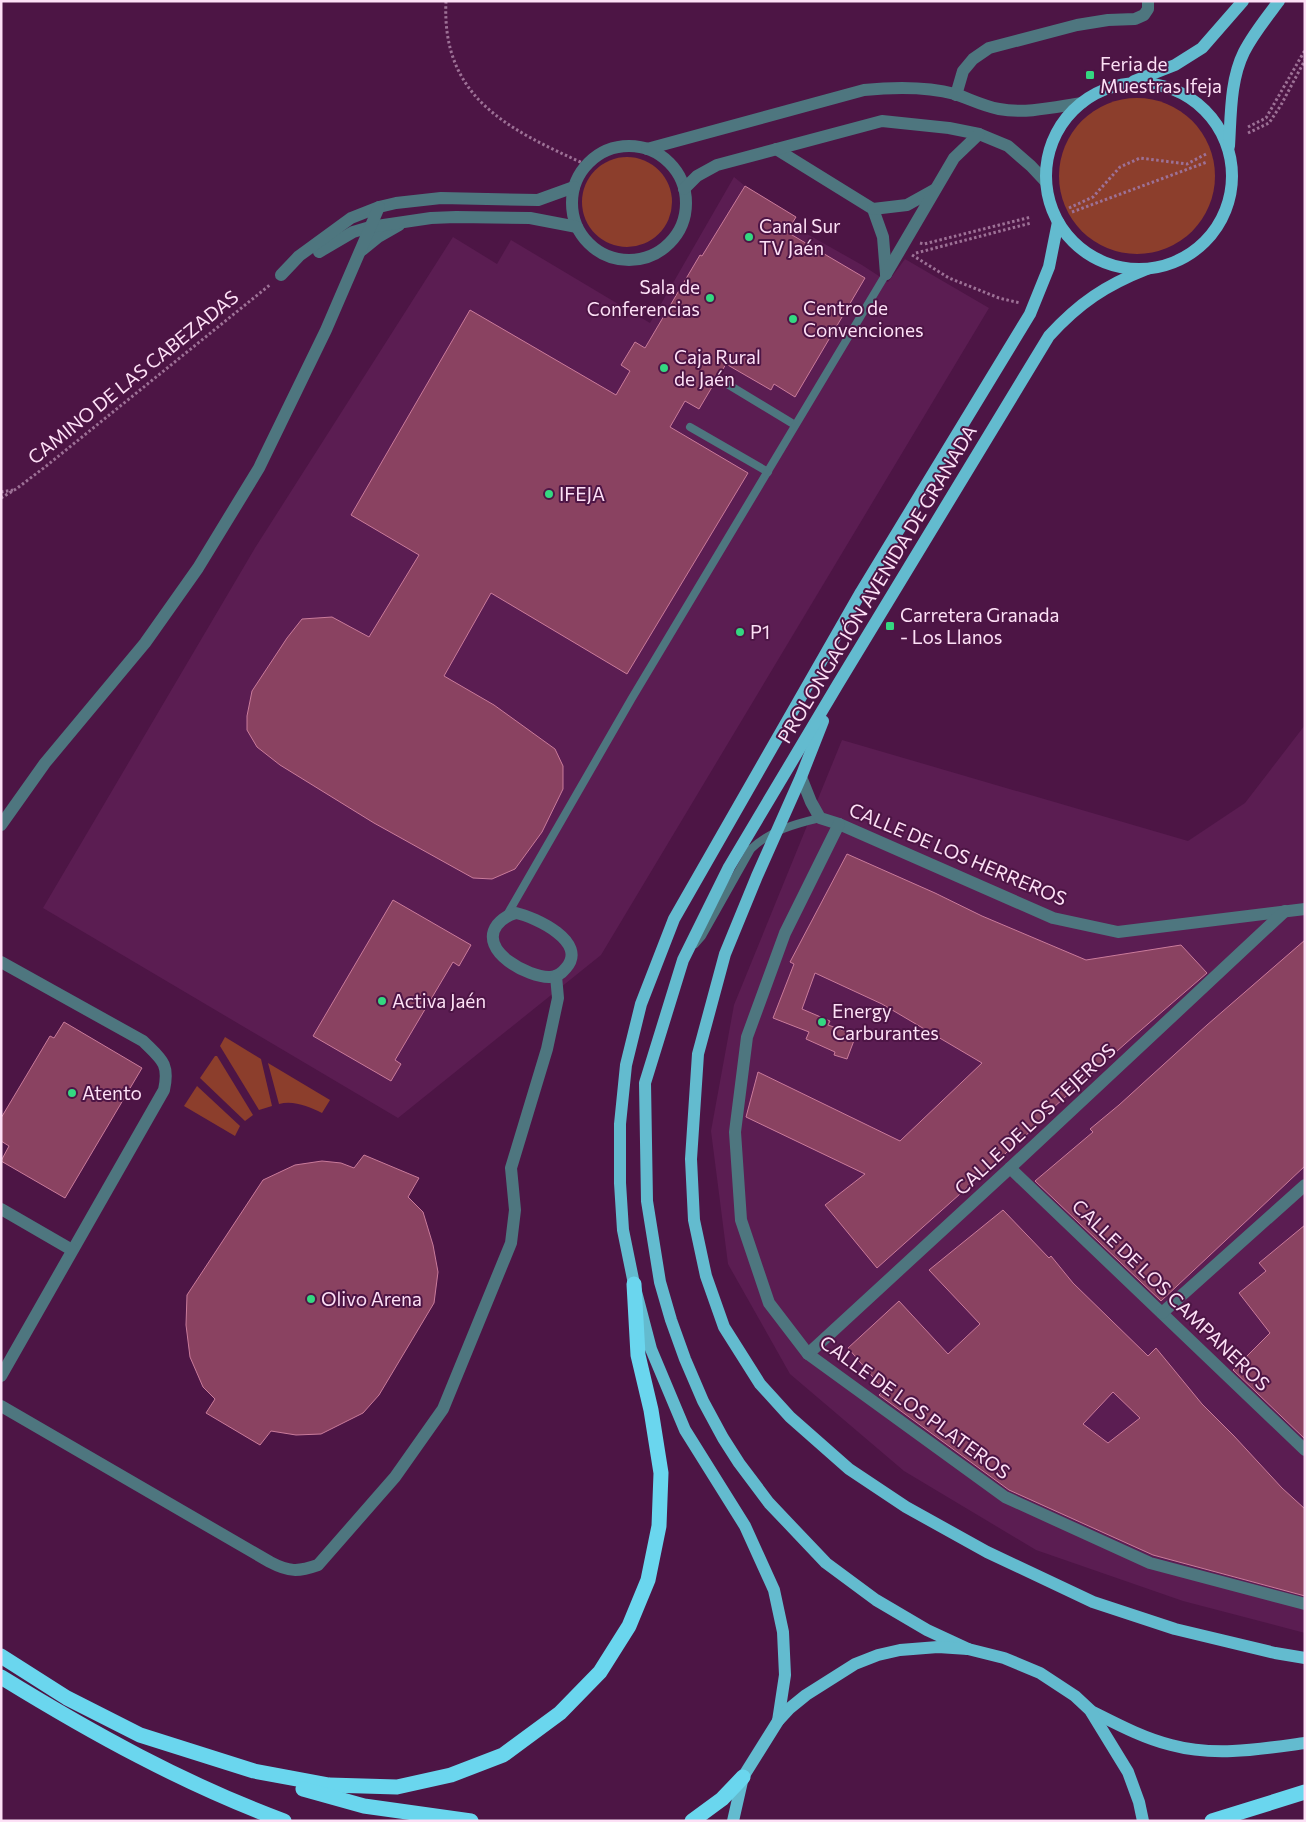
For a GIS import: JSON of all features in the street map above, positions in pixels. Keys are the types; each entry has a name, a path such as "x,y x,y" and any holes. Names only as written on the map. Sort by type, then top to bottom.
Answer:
{"highway":[{"path":"254,1771 328,1785 396,1787 451,1774 503,1755 560,1713 600,1672 629,1626 648,1580 659,1526 662,1473 651,1410 638,1355 634,1284"},
{"path":"1,1656 67,1698 140,1734 317,1793 364,1806 471,1821"},
{"path":"1,1677 73,1721 168,1772 284,1821"},
{"path":"692,1821 722,1799 743,1777"},
{"path":"1212,1821 1305,1792"}],"main road":[{"path":"1243,1 1202,48 1175,65 1102,91 1082,103 1066,119 1054,139 1048,160 1046,182 1050,203 1058,222 1074,242 1095,258 1125,268 1146,269 1174,263 1198,249 1216,229 1226,210 1232,190 1232,169 1229,149 1236,71 1244,51 1279,1"},
{"path":"1124,84 1141,83 1157,85 1188,97 1202,107 1213,119 1229,149"},
{"name":"PROLONGACIÓN AVENIDA DE GRANADA","path":"778,1721 785,1675 783,1632 774,1590 745,1526 685,1430 651,1349 634,1284 624,1230 620,1183 620,1124 626,1065 640,1004 674,919 860,592 1030,314 1049,267 1058,222"},
{"name":"PROLONGACIÓN AVENIDA DE GRANADA","path":"968,1649 928,1630 876,1600 826,1563 769,1503 723,1438 685,1360 670,1320 660,1282 647,1201 646,1083 683,960 729,867 1049,336 1075,309 1119,280 1146,269"},
{"path":"838,684 801,777 725,954 698,1054 690,1159 694,1220 706,1276 724,1327 760,1384 790,1417 849,1469 906,1507 987,1552 1093,1602 1166,1626 1275,1653 1305,1658"},
{"path":"733,1821 743,1777 778,1721 806,1695 855,1664 878,1655 918,1648 968,1649 1004,1658 1040,1672 1075,1696 1090,1710 1128,1772 1139,1802 1143,1821"},
{"path":"1090,1710 1125,1728 1172,1746 1240,1752 1305,1744"}],"street":[{"path":"956,95 963,71 973,59 989,48 1077,25 1108,20 1135,19 1144,15 1148,9 1148,1"},
{"path":"647,149 864,90 889,88 935,90 1010,110 1049,108 1082,103"},
{"path":"684,189 707,170 776,149 882,121 949,128 979,134 1008,146 1046,182"},
{"path":"886,274 954,158 966,144 979,134"},
{"path":"621,146 647,149 656,152 671,164 677,172 684,189 686,209 680,228 669,244 657,253 643,258 623,260 604,255 588,243 576,227 571,204 574,187 586,164 596,156 621,146"},
{"path":"776,149 873,209 907,205 934,190"},
{"path":"281,275 299,256 351,218 379,207 396,203 441,198 538,200 574,187"},
{"path":"1,825 46,763 145,643 198,568 259,468 326,330 379,207"},
{"path":"873,209 883,237 886,274"},
{"path":"281,275 331,243 353,232 406,221 456,217 530,218 576,227"},
{"path":"362,250 378,237 406,221"},
{"name":"CALLE DE LOS HERREROS","path":"801,777 820,818 839,824 1053,918 1118,932 1305,909"},
{"name":"CALLE DE LOS PLATEROS","path":"839,824 785,933 747,1037 735,1132 741,1220 769,1303 808,1354 1005,1496 1150,1563 1305,1604"},
{"name":"CALLE DE LOS TEJEROS","path":"808,1354 1286,911"},
{"path":"516,913 526,915 544,923 566,941 572,958 568,966 556,976 538,976 503,957 495,948 493,940 494,931 507,915 516,913"},
{"path":"1,962 143,1041 162,1060 167,1075 164,1090 1,1376"},
{"path":"1,1406 284,1570 303,1571 318,1565 396,1478 443,1409 511,1243 515,1210 511,1168 547,1049 558,998 556,976"},
{"name":"CALLE DE LOS CAMPANEROS","path":"1010,1168 1305,1450"},
{"path":"1162,1313 1305,1184"},
{"path":"1,1209 72,1250"}],"lane":[{"path":"507,915 632,698 886,274"},
{"path":"719,379 795,425"},
{"path":"690,427 768,472"},
{"path":"683,960 702,936 751,849 762,838 777,831 798,823 820,818"}],"path":[{"path":"446,1 449,43 457,71 471,93 489,110 517,130 548,147 586,164"},
{"path":"1248,127 1266,118 1305,50"},
{"path":"1248,134 1269,123 1305,60"},
{"path":"1069,208 1092,197 1120,167 1140,158 1187,164 1208,153"},
{"path":"1072,212 1207,162"},
{"path":"907,238 924,244 1031,217"},
{"path":"1021,303 999,298 949,278 911,254 1031,223"},
{"name":"CAMINO DE LAS CABEZADAS","path":"1,498 16,489 281,275"},
{"path":"1,492 16,489"}],"shaded area":[{"path":"1129,98 1145,98 1160,101 1174,107 1187,115 1198,126 1212,153 1215,176 1214,191 1206,213 1198,226 1187,237 1160,251 1145,254 1129,254 1114,251 1100,245 1087,237 1076,226 1062,199 1059,184 1059,168 1062,153 1068,139 1076,126 1087,115 1114,101"},
{"path":"627,157 644,161 659,170 668,185 672,202 668,219 659,234 644,243 627,247 610,243 595,234 586,219 582,202 586,185 595,170 610,161"},
{"path":"734,177 745,186 796,217 791,225 888,282 905,259 989,308 601,955 398,1118 43,908 255,548 453,237 497,264 511,240 650,323"},
{"path":"1305,725 1305,1633 1183,1601 1036,1550 904,1471 790,1374 728,1264 711,1131 734,1005 842,740 1188,841 1245,803"},
{"path":"225,1037 261,1059 272,1106 259,1110 220,1046"},
{"path":"215,1056 217,1056 253,1115 245,1121 200,1078"},
{"path":"268,1063 330,1100 322,1113 307,1106 290,1103 279,1104"},
{"path":"197,1086 240,1126 235,1136 184,1106"}],"building":[{"path":"745,186 796,217 787,232 865,278 795,397 774,384 771,390 726,364 720,374 714,377 715,382 699,409 685,401 670,427 748,473 627,674 491,593 444,676 494,705 555,749 563,766 563,789 542,832 515,869 492,879 473,878 374,823 280,765 257,747 247,730 247,716 252,691 302,619 332,617 369,637 419,555 351,515 470,310 616,395 630,371 621,365 635,342 645,348 700,255 702,256"},
{"path":"847,854 982,916 1086,960 1181,945 1207,973 1054,1107 1034,1128 877,1268 825,1205 865,1174 746,1117 758,1072 900,1141 982,1063 882,1004 815,973 802,1009 830,1021 828,1025 856,1035 847,1059 834,1055 835,1052 806,1039 809,1032 773,1018 794,964 790,962"},
{"name":"Activa Jaén","path":"393,900 471,945 459,966 453,962 395,1060 401,1064 391,1081 313,1036"},
{"path":"1305,940 1305,1166 1161,1301 1035,1181 1093,1132 1090,1129"},
{"name":"Atento","path":"64,1022 142,1068 65,1198 1,1161 9,1146 1,1141 1,1118 50,1036 54,1038"},
{"name":"Olivo Arena","path":"364,1155 419,1178 408,1197 423,1212 433,1245 438,1272 434,1303 379,1395 363,1413 321,1434 296,1435 271,1431 260,1445 206,1413 215,1399 203,1387 190,1357 186,1325 187,1295 263,1180 295,1165 322,1161 341,1163 354,1168"},
{"path":"1003,1210 1049,1258 1051,1256 1073,1283 1148,1356 1156,1348 1202,1404 1282,1488 1305,1509 1305,1596 1153,1555 1009,1490 879,1395 884,1390 848,1348 899,1301 948,1354 980,1324 929,1270","holes":["1113,1392 1140,1418 1108,1443 1083,1424"]},
{"path":"1305,1225 1305,1439 1233,1370 1270,1333 1239,1293 1266,1271 1259,1263"}],"place":[{"name":"Feria de Muestras Ifeja","path":"1090,75"},
{"name":"Canal Sur TV Jaén","path":"749,237"},
{"name":"Sala de Conferencias","path":"710,298"},
{"name":"Centro de Convenciones","path":"793,319"},
{"name":"Caja Rural de Jaén","path":"664,368"},
{"name":"IFEJA","path":"549,494"},
{"name":"Carretera Granada - Los Llanos","path":"890,626"},
{"name":"P1","path":"740,632"},
{"name":"Activa Jaén","path":"382,1001"},
{"name":"Energy Carburantes","path":"822,1022"},
{"name":"Atento","path":"72,1093"},
{"name":"Olivo Arena","path":"311,1299"}]}
